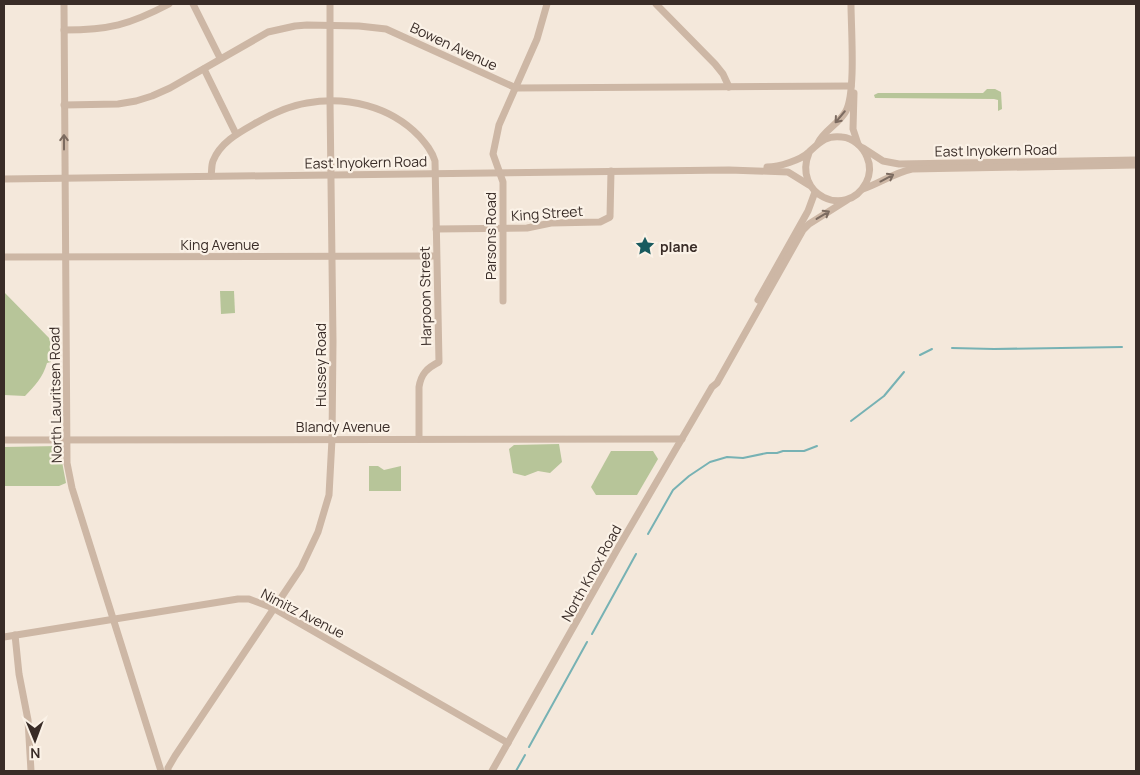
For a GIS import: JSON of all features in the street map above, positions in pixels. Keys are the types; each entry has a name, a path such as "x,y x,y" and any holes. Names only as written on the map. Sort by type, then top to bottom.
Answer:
{"street":[{"name":"North Lauritsen Road","path":"64,4 67,463 70,483 161,771"},
{"path":"64,30 91,30 116,27 149,15 169,4"},
{"path":"193,4 220,58"},
{"name":"Hussey Road","path":"168,771 175,756 301,568 318,532 329,495 332,439 333,341 330,4"},
{"name":"Parsons Road","path":"503,301 503,182 494,161 495,138 537,39 547,4"},
{"path":"656,4 715,64 723,74 729,87"},
{"path":"818,143 822,135 844,114 849,101 851,86 851,4"},
{"name":"Bowen Avenue","path":"64,104 118,104 136,101 170,88 268,32 294,26 359,26 386,29 516,88 851,86"},
{"path":"204,69 236,134"},
{"path":"851,86 854,94 853,129 860,146"},
{"name":"Harpoon Street","path":"211,176 213,162 222,146 236,134 281,110 306,103 350,102 372,107 403,122 428,146 435,161 439,362 426,370 420,380 418,438"},
{"path":"834,136 852,140 860,146 866,152 870,171 863,189 846,200 830,200 815,192 809,185 805,169 809,153 818,143 825,138 834,136"},
{"name":"East Inyokern Road","path":"860,146 883,161 899,164 1136,160"},
{"name":"East Inyokern Road","path":"729,170 777,166 809,153"},
{"name":"East Inyokern Road","path":"863,189 900,171 912,169 1136,165"},
{"name":"East Inyokern Road","path":"4,179 729,170 788,172 809,185"},
{"name":"King Street","path":"436,229 527,228 551,223 600,222 610,217 611,171"},
{"name":"North Knox Road","path":"712,387 712,381 797,232 815,192"},
{"name":"North Knox Road","path":"492,771 803,230 846,200"},
{"name":"King Avenue","path":"4,257 436,256"},
{"name":"Blandy Avenue","path":"4,440 682,439"},
{"name":"Nimitz Avenue","path":"4,637 238,599 249,599 273,608 508,743"},
{"path":"261,627 266,613 262,603"},
{"path":"15,635 19,674 28,720 31,771"},
{"path":"155,754 163,759 175,756"}],"green space":[{"path":"987,89 995,89 1001,92 1002,109 998,111 998,100 994,99 875,98 874,95 878,93 983,93"},
{"path":"220,291 234,291 235,313 221,314"},
{"path":"4,292 50,339 51,362 47,363 38,381 25,396 4,395"},
{"path":"559,444 562,462 550,473 538,471 525,476 513,473 509,449 514,445"},
{"path":"59,446 66,483 59,486 4,486 4,447"},
{"path":"611,451 653,451 658,459 637,495 596,495 591,487"},
{"path":"369,466 378,466 384,470 401,466 401,491 369,491"}],"waterway":[{"path":"952,348 1122,347"},
{"path":"920,355 932,349"},
{"path":"851,421 884,396 904,372"},
{"path":"648,534 673,490 689,476 710,462 727,457 743,458 783,451 804,451 817,446"},
{"path":"592,634 636,554"},
{"path":"529,747 587,642"},
{"path":"516,771 525,755"}],"place":[{"name":"plane","path":"645,246"}]}
